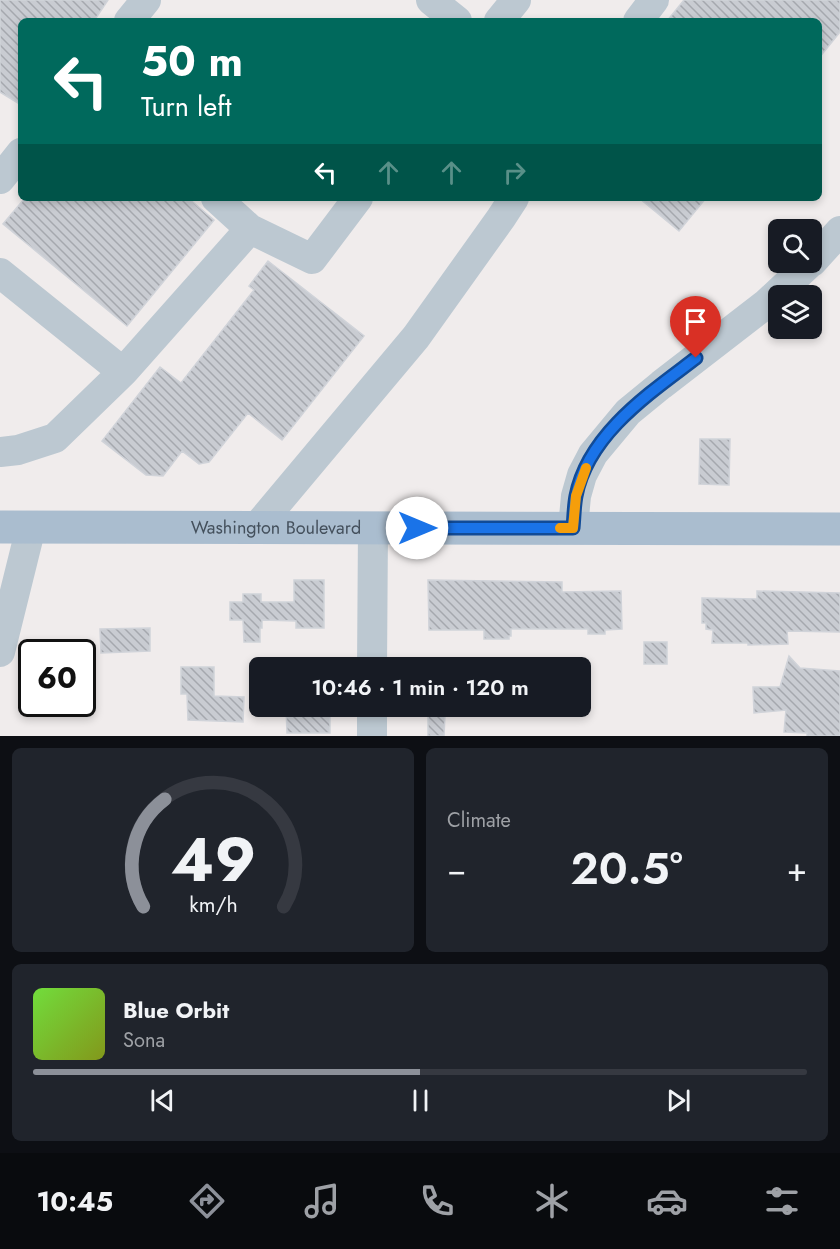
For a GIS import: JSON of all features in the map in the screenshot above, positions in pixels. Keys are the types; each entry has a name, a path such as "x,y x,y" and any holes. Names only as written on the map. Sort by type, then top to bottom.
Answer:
{"main road":[{"name":"Washington Boulevard","path":"15,527 840,529"}],"street":[{"path":"131,18 146,0"},
{"path":"431,0 453,18"},
{"path":"501,18 516,0"},
{"path":"640,18 654,0"},
{"path":"0,179 18,157"},
{"path":"219,201 250,229 312,259 356,201"},
{"path":"256,528 416,337 512,201"},
{"path":"0,452 18,450 55,438 123,372 250,229"},
{"path":"822,250 840,231"},
{"path":"0,273 123,372"},
{"path":"573,528 576,496 582,475 593,454 628,412 766,304 799,273"},
{"path":"0,652 15,527"},
{"path":"372,657 373,528"},
{"path":"372,717 372,736"}],"building":[{"path":"0,0 108,0 96,18 18,18 18,103 0,92"},
{"path":"684,0 840,0 840,32 822,54 822,18 669,18"},
{"path":"22,201 192,201 214,220 127,326 3,224"},
{"path":"643,201 704,201 679,231"},
{"path":"268,261 364,336 282,440 248,413 209,462 199,464 182,451 163,476 146,475 102,441 160,367 181,383 254,290 249,286"},
{"path":"700,439 730,439 729,485 699,484"},
{"path":"294,580 324,580 324,628 296,628 296,621 262,620 260,642 244,642 243,620 230,620 230,602 243,602 243,594 261,594 261,602 294,602"},
{"path":"428,580 562,582 562,592 621,591 622,629 605,630 605,634 588,634 588,629 511,629 509,639 484,639 484,630 429,630"},
{"path":"757,591 840,593 840,632 787,631 788,644 712,643 713,630 706,629 706,623 702,623 702,598 757,599"},
{"path":"150,628 150,651 101,653 100,629"},
{"path":"644,642 667,642 667,664 644,664"},
{"path":"789,656 800,668 840,671 840,736 807,736 807,733 784,732 786,710 754,713 753,687 780,687"},
{"path":"181,667 214,667 214,696 244,697 243,722 188,720 187,694 181,694"},
{"path":"286,717 330,717 330,733 287,733"},
{"path":"428,717 445,717 444,736 428,736"}],"slow traffic":[{"path":"560,528 573,528 576,496 586,468"}],"route":[{"path":"417,528 573,528 576,496 582,475 593,454 628,412 696,358"}]}
